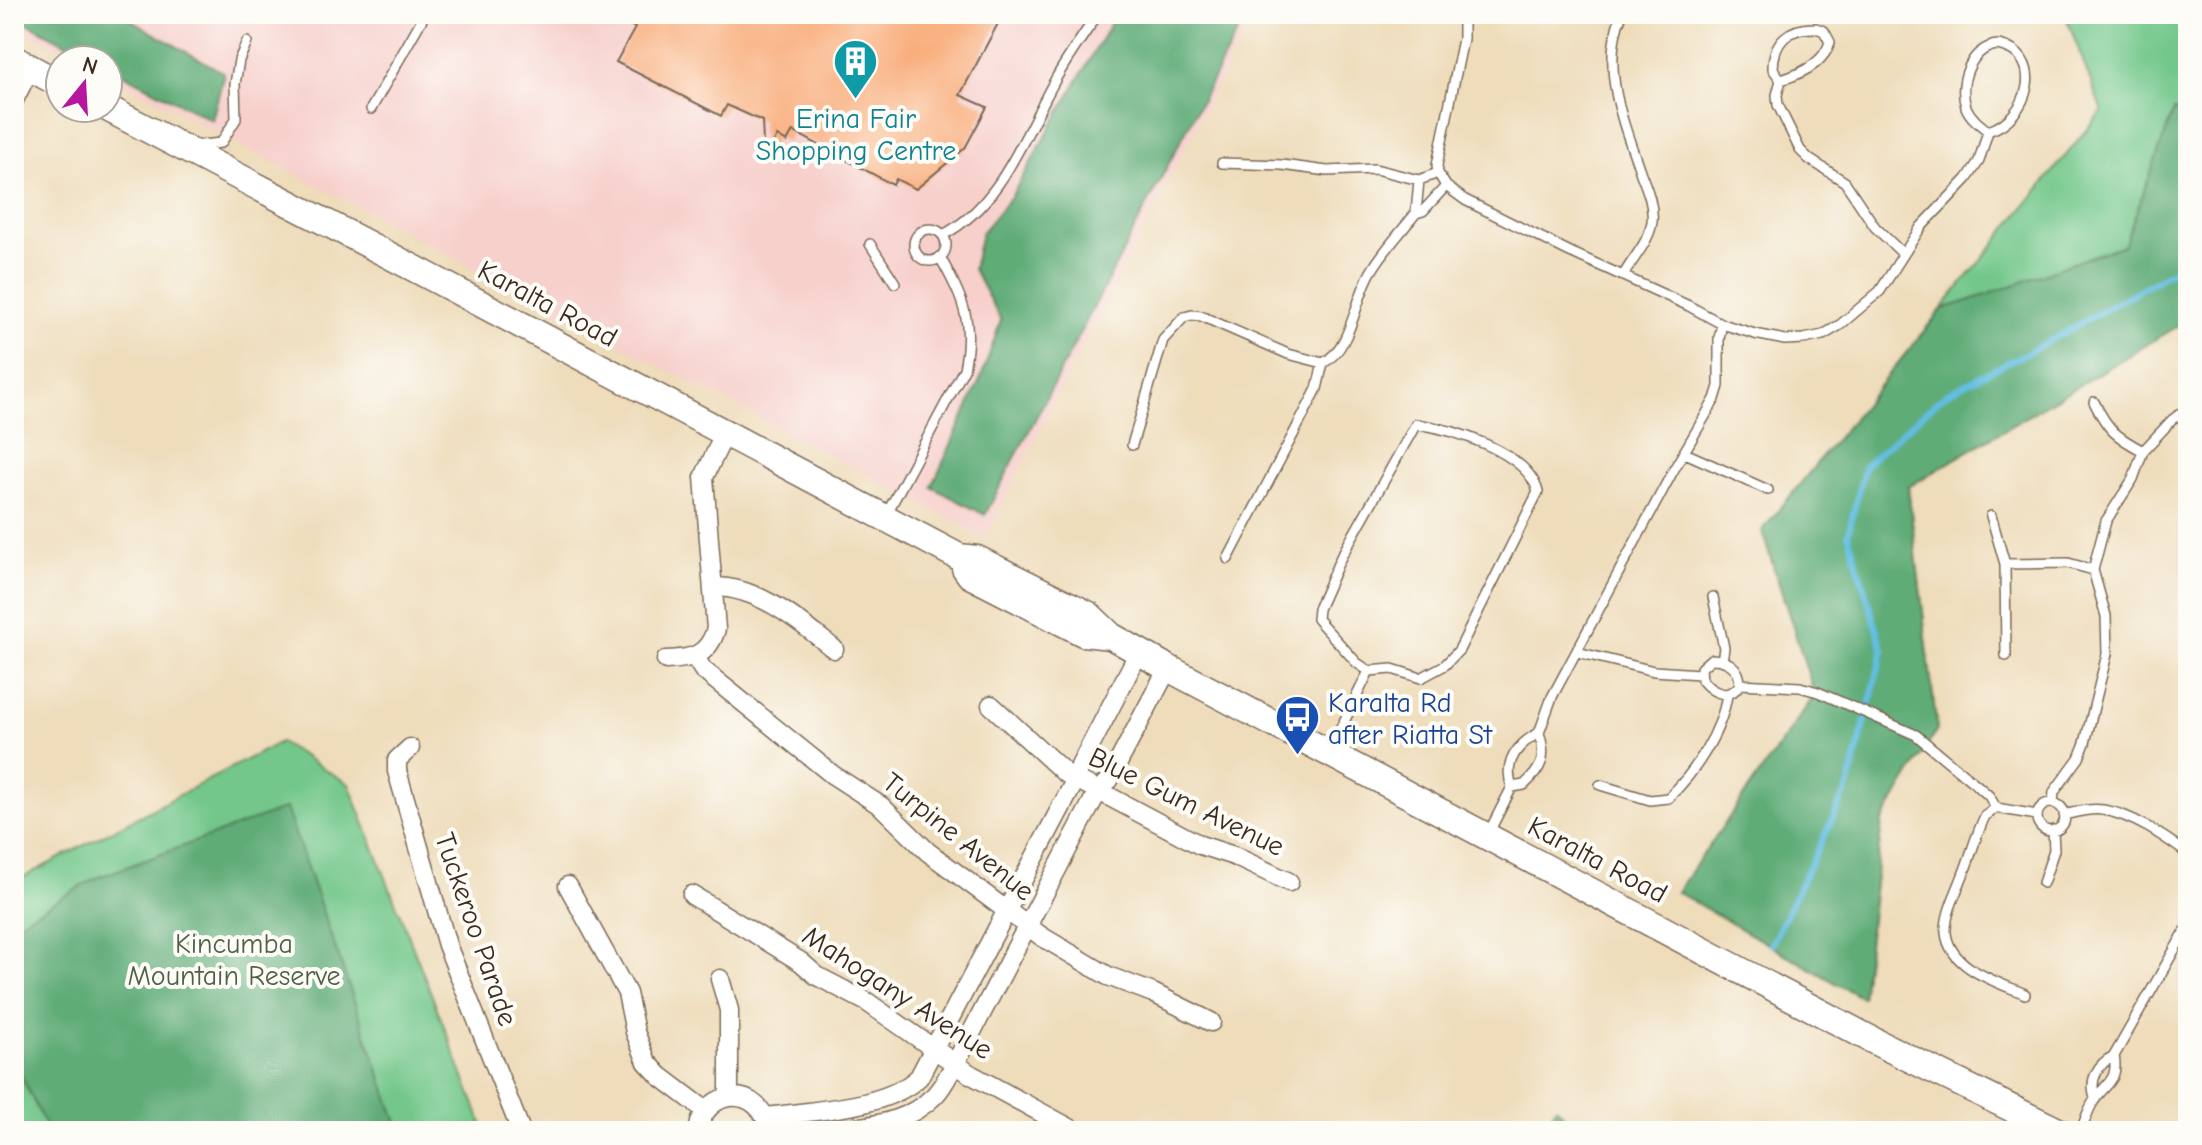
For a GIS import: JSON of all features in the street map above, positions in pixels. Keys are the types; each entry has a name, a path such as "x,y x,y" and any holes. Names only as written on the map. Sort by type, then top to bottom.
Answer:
{"street":[{"path":"14,100 22,64 44,76"},
{"name":"Karalta Road","path":"124,117 959,557 977,559 1089,615 1111,636 1168,668 1876,1042 2058,1131"},
{"path":"666,660 695,657 706,651 716,629 704,477 725,433"},
{"path":"714,587 754,595 797,620 834,649"},
{"path":"698,1131 705,1110 729,1097 752,1101 768,1124 879,1100 907,1089 919,1077 1076,779 1139,652"},
{"name":"Turpine Avenue","path":"695,657 703,670 833,775 874,801 928,852 1007,912 1097,970 1211,1022"},
{"path":"829,1131 890,1127 936,1094 955,1064 1098,791 1109,780 1168,668"},
{"name":"Blue Gum Avenue","path":"991,705 1065,773 1200,845 1234,856 1289,882"},
{"name":"Tuckeroo Parade","path":"410,748 397,760 397,771 447,945 521,1131"},
{"path":"568,886 627,993 640,1049 647,1062 660,1076 705,1110"},
{"name":"Mahogany Avenue","path":"692,895 801,962 827,982 867,1002 955,1064 1075,1131"},
{"path":"720,979 729,1010 729,1097"}],"lane":[{"path":"371,109 425,14"},
{"path":"943,235 946,250 932,262 922,260 915,252 914,242 919,233 929,229 943,235 958,228 989,198 1065,62 1098,14"},
{"path":"1463,14 1463,39 1437,165 1446,186 1465,200 1722,324 1755,334 1785,340 1823,335 1840,325 1880,291 1921,227 1967,179 1979,161 1988,131"},
{"path":"1622,14 1615,45 1614,96 1648,192 1653,216 1644,243 1623,276"},
{"path":"1816,28 1824,31 1830,42 1824,56 1809,68 1781,80 1773,69 1778,44 1797,29 1816,28"},
{"path":"182,147 221,143 236,119 237,72 247,42"},
{"path":"1998,45 2016,51 2022,58 2027,84 2023,101 2015,115 2001,127 1988,131 1974,120 1966,108 1964,97 1972,59 1978,51 1998,45"},
{"path":"1781,80 1778,105 1800,150 1845,182 1875,227 1903,254"},
{"path":"1222,163 1282,165 1327,171 1375,169 1419,180 1438,173"},
{"path":"1416,213 1419,180"},
{"path":"1132,445 1163,340 1184,317 1201,316 1288,354 1323,363 1335,357 1344,342 1356,304 1371,272 1416,213 1423,211 1446,186"},
{"path":"870,244 895,283"},
{"path":"885,517 964,369 969,344 968,322 955,285 940,257"},
{"path":"1512,787 1524,785 1541,764 1544,748 1539,733 1544,714 1701,427 1719,386 1722,324"},
{"path":"1228,559 1317,389 1323,363"},
{"path":"2094,402 2116,437 2143,451"},
{"path":"2053,803 2054,792 2079,758 2085,743 2107,654 2106,616 2093,570 2106,521 2133,479 2143,451 2188,408"},
{"path":"1416,424 1461,434 1518,462 1535,482 1538,492 1452,658 1421,678 1392,669 1369,671 1351,658 1327,632 1317,619 1318,609 1341,557 1410,430 1416,424"},
{"path":"1685,453 1768,490"},
{"path":"1991,516 2005,564 2006,656"},
{"path":"2005,564 2068,563 2093,570"},
{"path":"1713,597 1724,648 1722,660"},
{"path":"1577,652 1654,671 1700,674"},
{"path":"1700,674 1705,662 1722,660 1737,671 1740,684"},
{"path":"1328,752 1369,671"},
{"path":"1700,674 1710,689 1727,695 1740,684"},
{"path":"1740,684 1800,687 1818,692 1916,735 1989,796 1996,808"},
{"path":"1600,785 1650,800 1668,798 1709,744 1727,695"},
{"path":"1487,836 1512,787 1509,765 1515,753 1526,740 1539,733"},
{"path":"2053,803 2064,815 2062,825 2053,830 2043,828 2037,815 2042,806 2053,803"},
{"path":"2025,994 1965,964 1955,955 1946,931 1948,916 1985,816 1996,808 2037,815"},
{"path":"2064,815 2090,810 2111,812 2188,853"},
{"path":"2043,883 2054,850 2053,830"},
{"path":"2095,1098 2093,1079 2102,1062 2114,1056 2188,926"},
{"path":"2081,1131 2095,1098 2107,1087 2116,1069 2114,1056"}],"shaded area":[{"name":"Erina Fair Shopping Centre","path":"14,14 1254,14 985,537 124,83 124,44 50,44 14,25"}],"green space":[{"path":"120,14 224,73 212,120 124,74 124,44 67,44 14,16"},
{"path":"1116,14 1247,14 985,515 932,487 981,378 1001,320 973,269 981,233 1011,197"},
{"path":"2065,14 2188,14 2188,320 1908,487 1937,730 1882,821 1862,998 1677,892 1815,695 1762,531 2102,111"},
{"path":"2174,110 2188,115 2188,320 1908,487 1937,730 1882,821 1862,998 1677,892 1815,695 1762,531 1942,309 2124,245"},
{"name":"Kincumba Mountain Reserve","path":"280,742 349,784 485,1131 14,1131 14,882"},
{"name":"Kincumba Mountain Reserve","path":"286,808 400,1131 48,1131 14,1061 14,925 94,879"},
{"path":"1556,1107 1578,1131 1543,1131"}],"building":[{"name":"Erina Fair Shopping Centre","path":"610,14 1003,14 960,95 987,107 965,148 916,189 896,179 893,185 793,131 787,142 777,136 764,163 762,121 727,105 721,116 616,62 635,28"}],"waterway":[{"path":"1771,945 1849,785 1883,650 1848,534 1865,465 1947,393 2048,342 2188,262"}],"place":[{"name":"Erina Fair Shopping Centre","path":"856,100"},
{"name":"Karalta Rd after Riatta St","path":"1297,757"}]}
